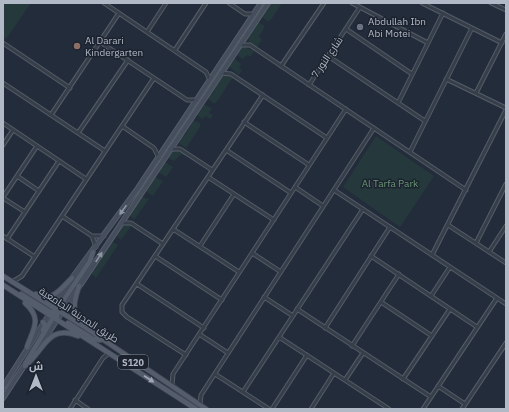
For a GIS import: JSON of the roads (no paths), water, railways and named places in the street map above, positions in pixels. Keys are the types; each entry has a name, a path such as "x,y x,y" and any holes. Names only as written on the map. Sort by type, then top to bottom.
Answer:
{"main road":[{"path":"28,292 42,297 51,297 61,291 72,278 106,235 210,81 227,64 246,36 262,3"},
{"path":"3,386 44,322 55,313 79,286 177,139 248,23 268,3"},
{"path":"150,179 149,176 158,159"},
{"path":"24,366 55,313 90,261 94,250"},
{"name":"طريق المدينة الجامعية","path":"3,276 21,287 55,313 106,342 190,399 198,407"},
{"path":"3,398 24,366 41,344 72,278"},
{"path":"3,285 55,313"},
{"path":"79,286 74,299 74,310 80,319 99,338"},
{"path":"8,288 28,306 34,315 34,330 27,347"},
{"name":"طريق المدينة الجامعية","path":"55,313 66,326 198,407 206,409"},
{"path":"27,360 30,351 45,327 44,322"},
{"path":"66,326 68,324 93,338 99,338"},
{"path":"24,366 36,355 50,338 57,333 70,333 87,339"}],"street":[{"path":"104,3 206,72 210,81"},
{"path":"146,32 165,3"},
{"path":"174,50 206,3"},
{"path":"229,3 245,14 256,15"},
{"path":"281,66 324,3"},
{"path":"352,3 428,43"},
{"path":"422,3 502,43"},
{"path":"491,3 498,4 506,10"},
{"name":"شارع النور 7","path":"309,84 360,7"},
{"path":"51,115 119,13"},
{"path":"398,103 443,13"},
{"path":"245,14 248,23"},
{"path":"410,152 472,28"},
{"path":"346,29 412,74"},
{"path":"476,93 506,34"},
{"path":"246,36 250,45 466,190"},
{"path":"100,42 187,100 191,109"},
{"path":"3,43 70,88"},
{"path":"240,45 250,45"},
{"path":"328,56 425,121"},
{"path":"78,133 128,60"},
{"path":"227,64 231,74"},
{"path":"206,72 231,74 327,138"},
{"path":"12,282 22,276 154,78"},
{"path":"432,255 504,118 506,109 446,79"},
{"path":"3,84 105,151"},
{"path":"186,355 125,316 122,309 126,299 263,95"},
{"path":"187,100 197,100"},
{"path":"162,381 173,374 186,355 346,109"},
{"path":"244,122 309,165"},
{"path":"3,123 86,179"},
{"path":"122,126 154,148 165,148"},
{"path":"198,407 201,395 374,128"},
{"path":"3,145 13,130"},
{"path":"177,139 180,149"},
{"path":"25,212 3,197 37,146"},
{"path":"154,148 158,159"},
{"path":"170,149 180,149 212,170"},
{"path":"226,150 291,193"},
{"path":"7,239 59,161"},
{"path":"17,176 39,191"},
{"path":"208,177 274,220"},
{"path":"476,243 506,184"},
{"path":"295,187 324,206"},
{"path":"334,190 506,304"},
{"path":"200,246 234,194"},
{"path":"243,392 363,209"},
{"path":"128,213 131,223"},
{"path":"62,216 92,236 106,235"},
{"path":"121,223 131,223 163,244"},
{"path":"448,225 506,263"},
{"path":"489,252 506,226"},
{"path":"325,328 390,227"},
{"path":"173,229 239,272"},
{"path":"3,236 35,257"},
{"path":"92,236 94,250"},
{"path":"252,253 281,272"},
{"path":"155,256 222,300"},
{"path":"371,256 478,327"},
{"path":"431,296 450,267"},
{"path":"352,346 399,274"},
{"path":"21,287 22,276"},
{"path":"136,284 204,328"},
{"path":"264,297 293,316"},
{"path":"423,409 497,298"},
{"path":"381,302 432,336"},
{"path":"297,309 431,397"},
{"path":"403,379 450,309"},
{"path":"199,334 228,353"},
{"path":"279,337 389,409"},
{"path":"462,409 506,343"},
{"path":"103,358 104,350"},
{"path":"345,380 363,352"},
{"path":"70,409 103,358 109,353"},
{"path":"215,374 270,409 307,355"},
{"path":"311,409 334,373"},
{"path":"172,388 173,374"},
{"path":"438,386 465,404"},
{"path":"190,399 201,395"},
{"path":"75,400 88,409"}],"place":[{"name":"Abdullah Ibn Abi Motei","path":"360,27"},
{"name":"Al Darari Kindergarten","path":"77,46"}],"park label":[{"name":"Al Tarfa Park","path":"390,183"}]}
